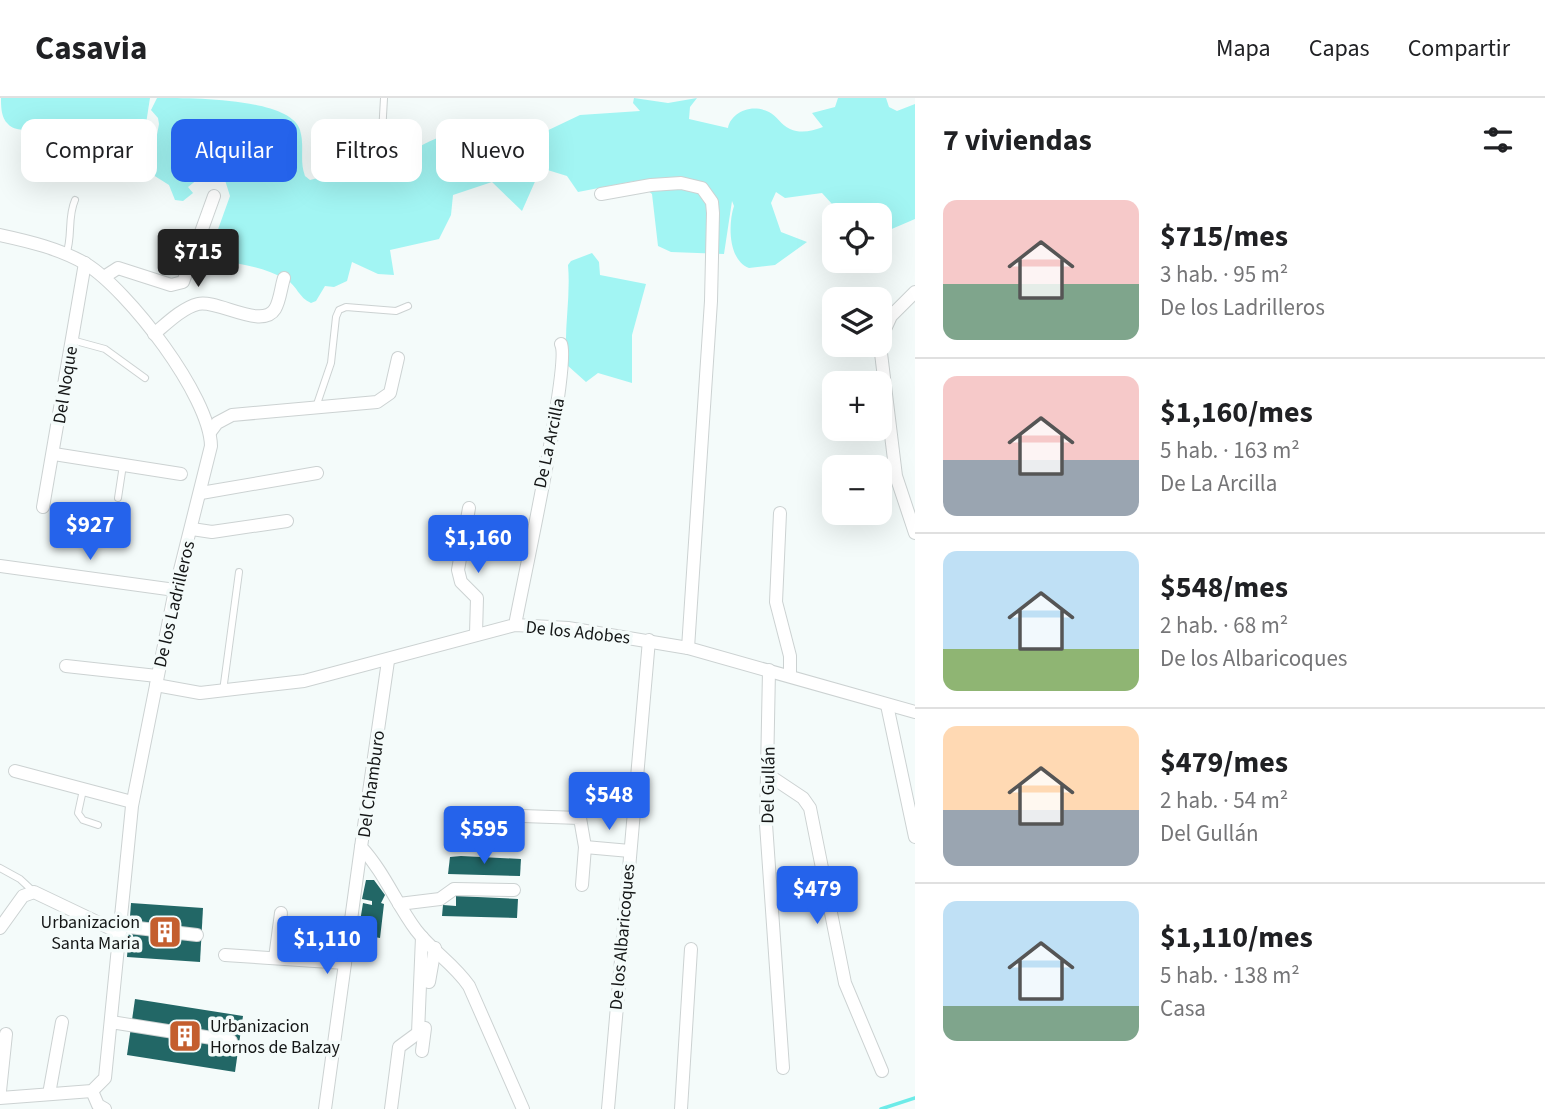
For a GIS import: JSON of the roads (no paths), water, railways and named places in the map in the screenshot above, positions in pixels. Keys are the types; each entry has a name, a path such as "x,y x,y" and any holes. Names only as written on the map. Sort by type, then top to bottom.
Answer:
{"street":[{"path":"601,194 651,185 681,183 702,188 712,202 712,301 688,648"},
{"path":"104,277 118,268 171,285 183,282 214,196"},
{"name":"De los Ladrilleros","path":"0,235 66,255 85,263 104,277 133,306 153,334 200,403 211,431 211,446 201,494 175,590 132,802 105,1078 92,1091"},
{"name":"Del Noque","path":"43,507 85,263"},
{"path":"153,334 198,304 207,303 256,316 271,313 276,308 284,278"},
{"path":"892,315 915,292"},
{"name":"De La Arcilla","path":"515,625 560,393 564,354 561,344"},
{"path":"882,357 896,476 915,533"},
{"path":"211,431 217,423 232,415 383,399 390,393 398,358"},
{"path":"54,454 181,474"},
{"path":"201,494 317,473"},
{"path":"469,508 458,570 461,582 477,598 476,634"},
{"path":"780,513 776,602 790,656 790,676"},
{"path":"192,529 212,532 287,521"},
{"path":"0,566 175,590"},
{"name":"De los Adobes","path":"66,666 157,681 192,692 223,691 304,681 388,661 515,625 568,628 688,648 915,712"},
{"name":"De los Albaricoques","path":"608,1109 649,640"},
{"name":"Del Chamburo","path":"388,661 362,847 375,862 422,937 459,971 469,986 523,1109"},
{"name":"Del Gullán","path":"769,670 766,824 783,1068"},
{"path":"887,705 915,836"},
{"path":"15,771 132,802"},
{"path":"767,774 803,798 810,808 845,983 882,1071"},
{"path":"466,814 576,816 583,823 585,847 582,885"},
{"path":"325,1109 362,847"},
{"path":"585,847 629,851"},
{"path":"399,904 440,899 454,889 514,890"},
{"path":"0,928 23,895 34,892 120,929 197,935"},
{"path":"275,958 281,913"},
{"path":"391,1109 399,1047 418,1033 422,937"},
{"path":"422,1051 435,948"},
{"path":"681,1109 691,949"},
{"path":"225,955 345,962"},
{"path":"50,1094 61,1022"},
{"path":"111,1022 231,1041"},
{"path":"0,1091 6,1034"},
{"path":"0,1098 92,1091 98,1105 105,1109"}],"lane":[{"path":"383,119 384,98"},
{"path":"66,255 75,200"},
{"path":"316,407 331,363 339,310 346,307 396,311 408,306"},
{"path":"72,340 105,349 145,378"},
{"path":"118,498 123,465"},
{"path":"223,691 239,572"},
{"path":"83,790 78,813 82,820 98,825"},
{"path":"0,868 20,879 34,892"}],"waterway":[{"path":"881,1109 915,1098"}],"place":[{"name":"Urbanizacion Santa Maria","path":"165,932"},
{"name":"Urbanizacion Hornos de Balzay","path":"185,1036"}]}
